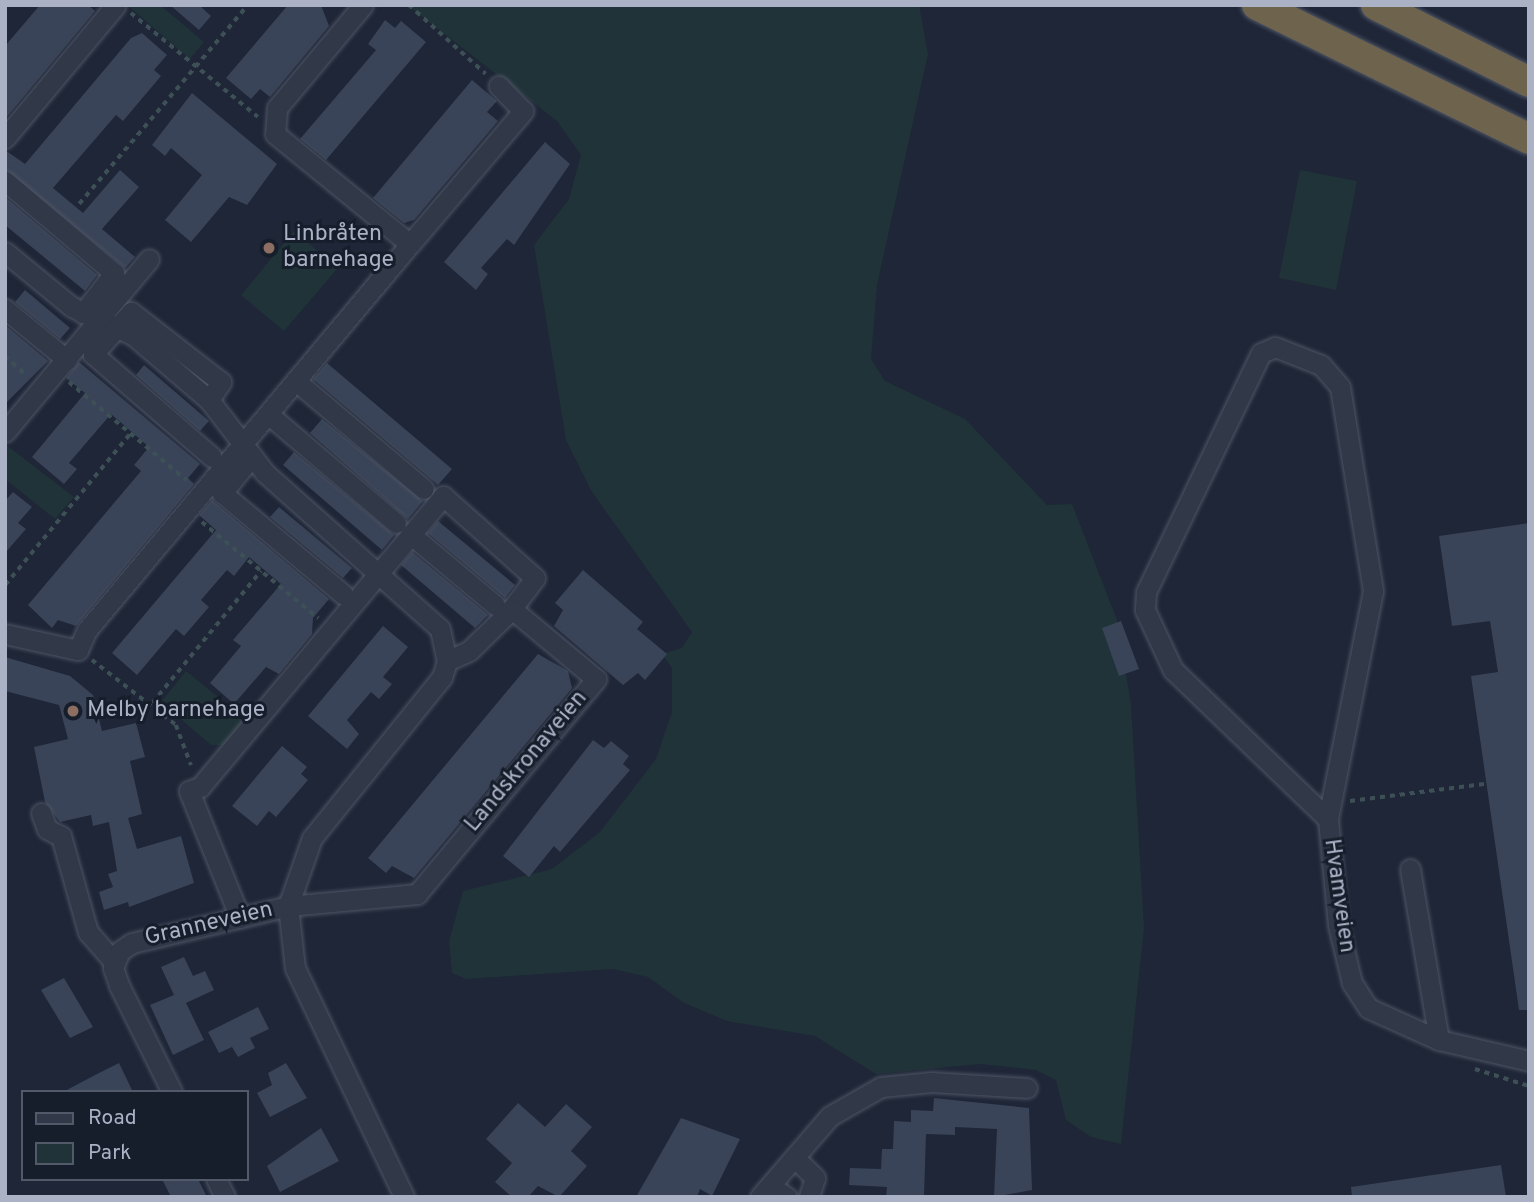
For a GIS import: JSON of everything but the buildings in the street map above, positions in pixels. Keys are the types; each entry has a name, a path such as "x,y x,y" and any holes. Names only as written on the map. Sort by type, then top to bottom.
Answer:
{"highway":[{"path":"1257,5 1529,139"},
{"path":"1376,5 1529,82"}],"street":[{"path":"5,138 119,5"},
{"path":"363,5 277,108 275,134 410,244"},
{"path":"343,594 222,493 268,414 523,111 499,86"},
{"path":"5,181 114,273 93,354 212,457"},
{"path":"5,252 209,400 248,449 429,615 440,629 447,661 433,692 312,838 288,906 295,968 404,1197"},
{"path":"5,432 149,259"},
{"path":"5,309 62,366"},
{"name":"Hvamveien","path":"1329,811 1173,670 1145,610 1146,592 1261,353 1275,347 1321,365 1340,387 1373,591 1329,811 1338,925 1352,983 1368,1008 1439,1040 1529,1061"},
{"path":"296,381 424,489"},
{"path":"268,414 403,528 504,607"},
{"path":"5,634 78,650 87,629 200,492 248,449"},
{"path":"240,918 189,791 200,787 330,628 377,570 403,528 443,496 535,578 504,607 469,651 447,661"},
{"name":"Landskronaveien","path":"288,906 417,894 596,679 504,607"},
{"path":"41,813 47,829 61,836 88,932 115,963 119,985 171,1090"},
{"path":"1410,869 1439,1040"},
{"name":"Granneveien","path":"115,963 132,943 288,906"},
{"path":"787,1197 765,1191 796,1159 830,1116 881,1087 932,1082 1027,1088"},
{"path":"796,1159 815,1178 809,1197"},
{"path":"217,1181 225,1197"}],"path":[{"path":"119,5 261,120 276,123"},
{"path":"79,204 193,66 248,5"},
{"path":"410,5 499,86"},
{"path":"5,356 42,389"},
{"path":"62,366 130,434 200,492"},
{"path":"5,585 130,434"},
{"path":"187,509 330,628"},
{"path":"152,704 261,572"},
{"path":"78,650 176,725 200,787"},
{"path":"1329,811 1483,783"}],"green space":[{"path":"127,5 160,5 204,42 190,59"},
{"path":"407,5 919,5 928,54 877,285 871,359 885,381 965,419 1047,505 1072,504 1117,620 1131,704 1144,929 1121,1144 1091,1137 1066,1120 1056,1080 1036,1070 981,1064 876,1074 815,1036 727,1021 684,1003 648,977 613,969 466,979 452,973 449,941 463,891 552,869 600,832 656,759 672,712 672,668 662,654 682,648 692,632 592,492 566,440 534,245 569,199 581,155 557,121"},
{"path":"1300,170 1357,181 1336,290 1279,278"},
{"path":"294,231 338,268 284,331 241,295"},
{"path":"5,444 74,497 55,519 5,479"},
{"path":"186,671 245,719 225,745 211,745 161,702"}],"place":[{"name":"Linbråten barnehage","path":"269,248"},
{"name":"Melby barnehage","path":"73,711"}]}
